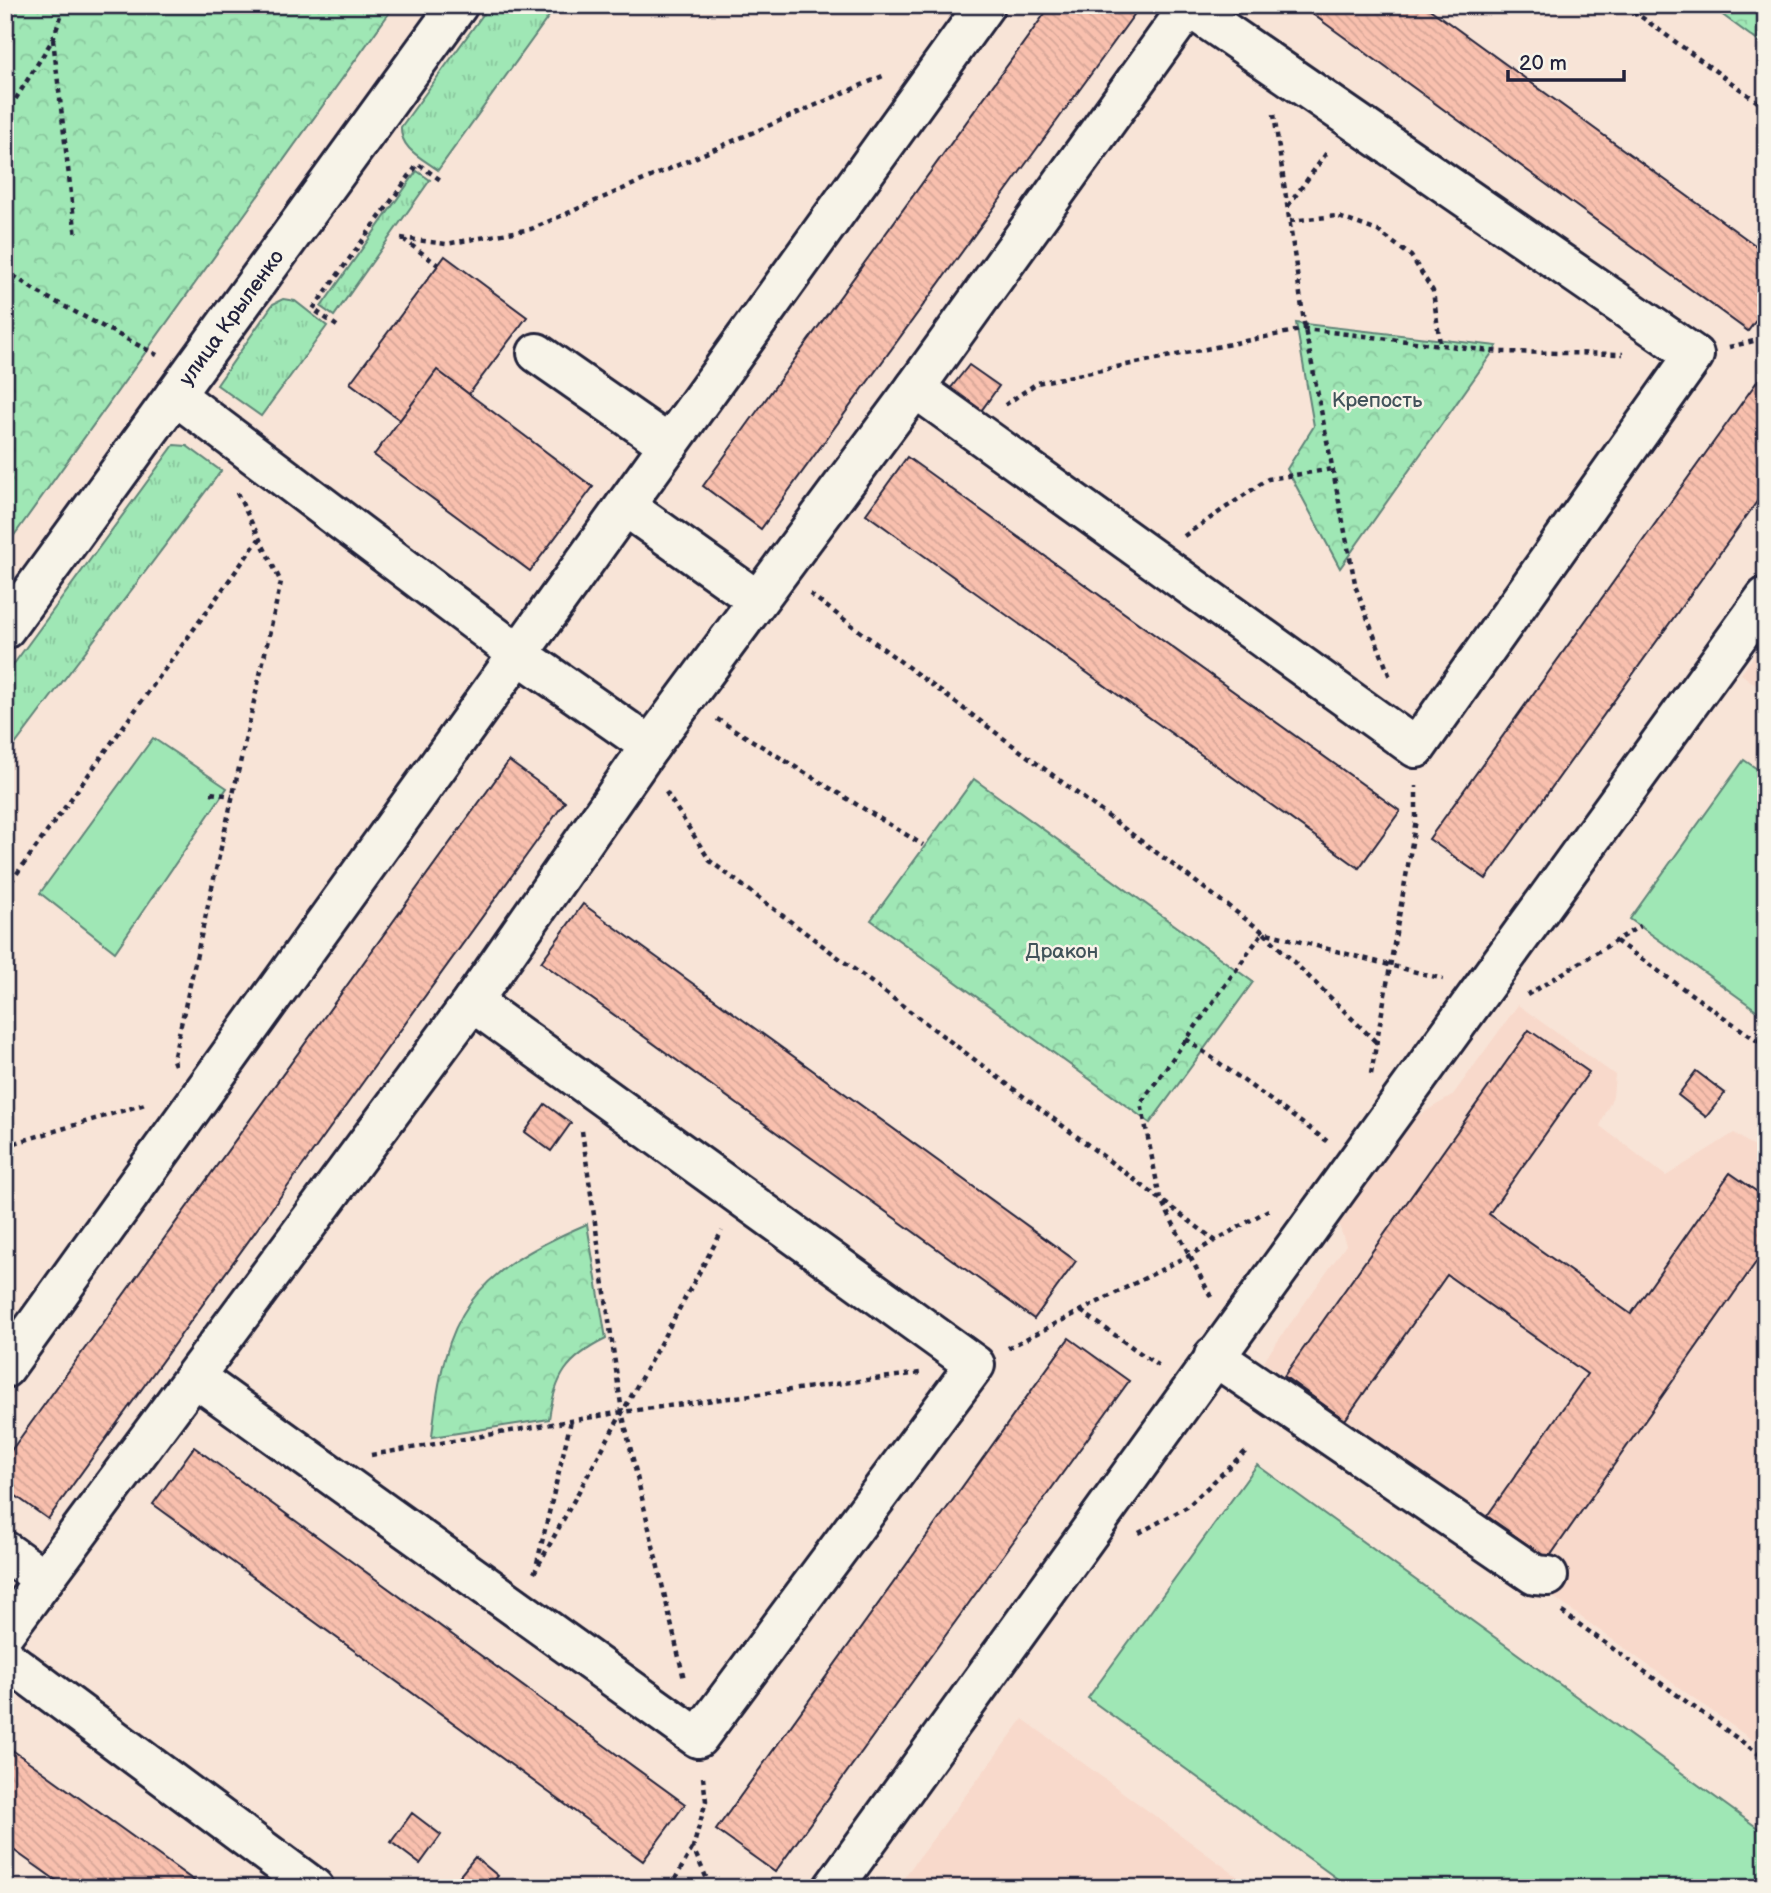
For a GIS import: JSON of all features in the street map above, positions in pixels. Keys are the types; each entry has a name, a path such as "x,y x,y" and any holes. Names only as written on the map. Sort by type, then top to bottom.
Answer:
{"street":[{"name":"улица Крыленко","path":"5,629 458,5"},
{"path":"5,1368 191,1096 670,445 985,5"},
{"path":"5,1632 197,1378 472,1002 684,699 915,388 1189,6 1694,355 1416,748 915,388"},
{"path":"537,353 670,445"},
{"path":"175,395 248,447 647,751"},
{"path":"625,506 768,585"},
{"path":"833,1888 1214,1356 1766,597"},
{"path":"197,1378 698,1738 975,1366 472,1002"},
{"path":"1214,1356 1542,1576"},
{"path":"5,1552 44,1579"},
{"path":"5,1658 314,1888"}],"path":[{"path":"5,116 53,39 65,5"},
{"path":"1625,5 1766,108"},
{"path":"53,39 76,237"},
{"path":"1267,61 1306,329 1356,588 1393,687"},
{"path":"438,265 401,238 446,244 531,229 894,71"},
{"path":"1288,207 1351,119"},
{"path":"337,326 313,309 418,164 442,181"},
{"path":"1290,221 1336,216 1378,230 1410,256 1433,290 1440,344"},
{"path":"5,270 40,293 158,355"},
{"path":"971,427 1037,383 1306,329 1500,352 1624,354"},
{"path":"1152,557 1268,480 1333,469"},
{"path":"5,1146 191,1096 173,1060 281,582 233,485"},
{"path":"5,890 260,539"},
{"path":"768,585 1263,932 1376,1042"},
{"path":"684,699 923,845"},
{"path":"1369,1082 1416,820 1416,748"},
{"path":"647,751 710,861 1216,1241"},
{"path":"211,793 232,796"},
{"path":"1525,997 1640,926"},
{"path":"1263,932 1466,985 1493,975"},
{"path":"1190,1255 1160,1198 1140,1103 1263,932"},
{"path":"1616,941 1766,1047"},
{"path":"1186,1039 1326,1139"},
{"path":"574,1074 622,1412 698,1738 706,1801 693,1848 670,1888"},
{"path":"515,1607 741,1196"},
{"path":"367,1456 622,1412 975,1366 1190,1255 1274,1207"},
{"path":"1081,1311 1191,1389"},
{"path":"536,1569 571,1421"},
{"path":"1131,1536 1187,1507 1247,1450"},
{"path":"1542,1576 1545,1600 1766,1759"},
{"path":"693,1848 711,1888"}],"shaded area":[{"path":"1766,639 1766,692 1741,674"},
{"path":"1518,1005 1615,1075 1613,1096 1600,1126 1666,1176 1734,1133 1766,1155 1766,1750 1549,1594 1547,1559 1263,1362 1346,1245 1335,1214 1400,1126 1452,1096"},
{"path":"1023,1719 1253,1888 896,1888"}],"green space":[{"path":"5,5 395,5 5,548"},
{"path":"490,5 557,5 438,170 408,147 401,127"},
{"path":"1709,5 1766,5 1766,47"},
{"path":"417,171 430,180 334,316 321,307"},
{"path":"283,299 295,301 327,326 261,416 217,385 273,304"},
{"name":"Крепость","path":"1296,323 1497,346 1340,568 1287,469 1314,426"},
{"path":"174,445 187,446 221,471 5,758 5,676"},
{"path":"153,738 227,788 115,952 40,893"},
{"path":"1744,760 1766,775 1766,1017 1630,919"},
{"name":"Дракон","path":"974,779 1253,982 1150,1123 871,920"},
{"path":"587,1224 606,1339 581,1353 565,1370 555,1391 549,1419 432,1437 445,1358 455,1328 470,1303 490,1281 515,1261 547,1242"},
{"path":"1257,1465 1766,1834 1766,1888 1350,1888 1088,1698"}],"building":[{"path":"1051,5 1141,5 761,529 703,486"},
{"path":"1300,5 1424,5 1766,253 1766,307 1748,331"},
{"path":"445,256 527,317 469,394 437,370 400,420 350,383"},
{"path":"969,365 999,386 981,411 950,389"},
{"path":"1766,369 1766,489 1486,879 1429,839"},
{"path":"437,370 593,487 530,571 374,455"},
{"path":"907,457 1400,811 1359,868 866,514"},
{"path":"509,761 565,802 48,1519 5,1488 5,1459"},
{"path":"583,904 1076,1261 1034,1319 541,962"},
{"path":"1529,1030 1589,1072 1489,1214 1631,1314 1730,1173 1766,1198 1766,1248 1548,1559 1487,1516 1587,1374 1447,1275 1345,1420 1284,1376"},
{"path":"1696,1071 1725,1093 1706,1117 1678,1095"},
{"path":"545,1104 571,1123 551,1151 525,1132"},
{"path":"1069,1338 1129,1381 775,1872 716,1830"},
{"path":"194,1447 685,1804 643,1861 153,1504"},
{"path":"5,1745 204,1888 67,1888 5,1844"},
{"path":"412,1813 441,1835 420,1864 391,1842"},
{"path":"475,1857 498,1876 488,1888 468,1888 457,1879"}]}
